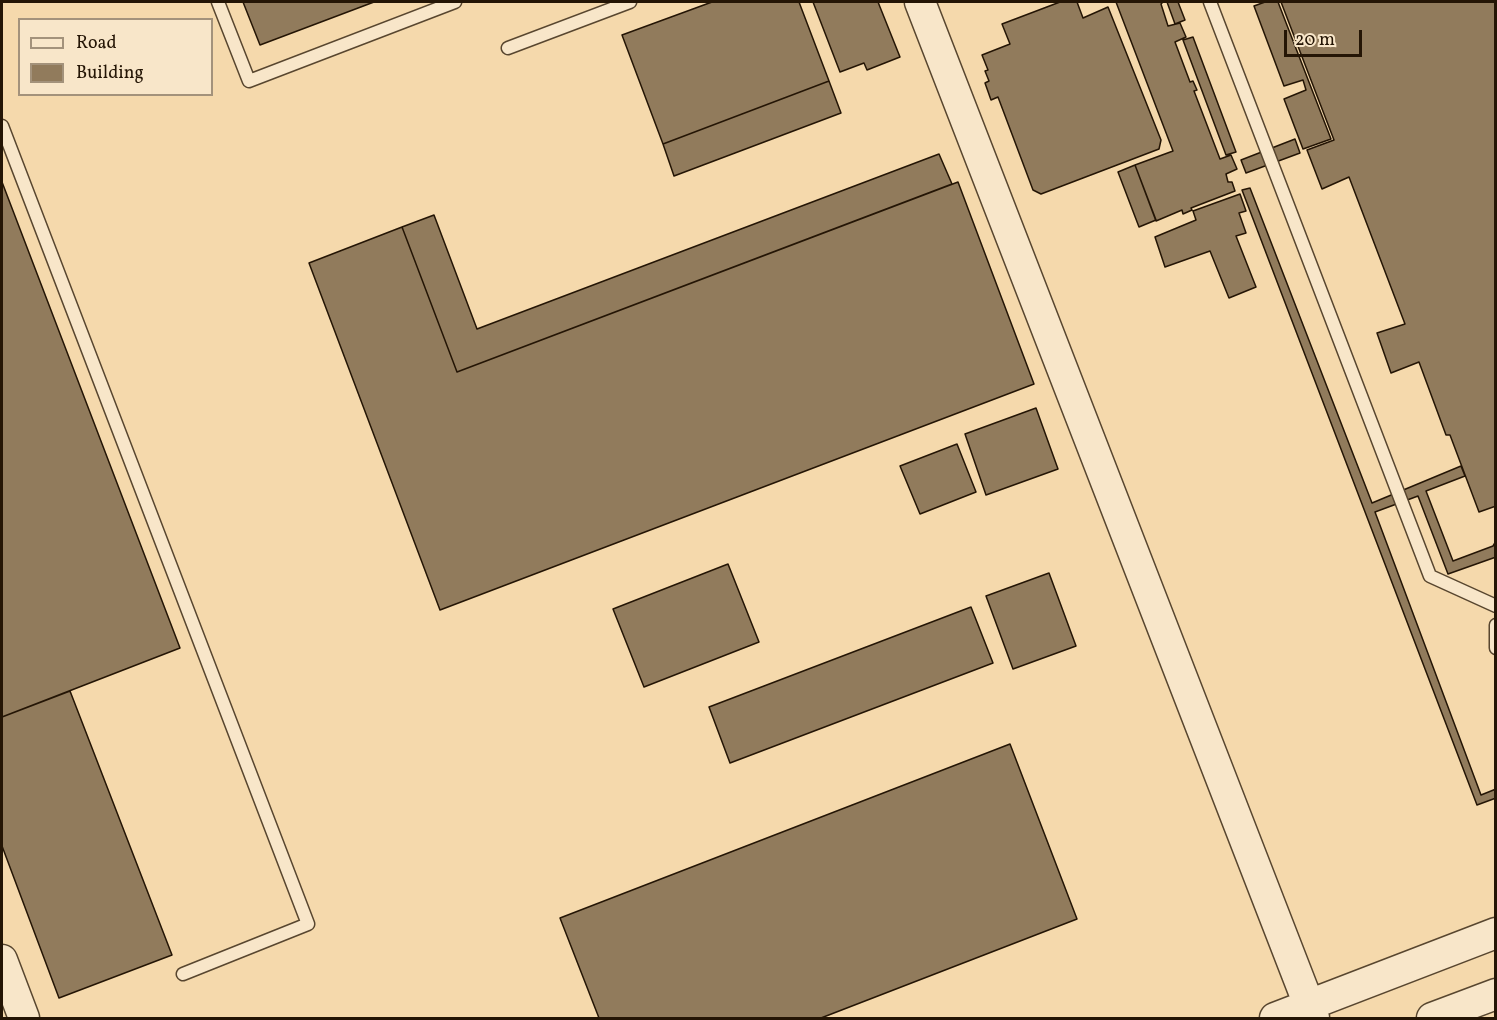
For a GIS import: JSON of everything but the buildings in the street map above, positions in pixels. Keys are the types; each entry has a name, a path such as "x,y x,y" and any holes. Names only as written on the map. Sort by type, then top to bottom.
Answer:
{"street":[{"path":"920,2 1311,1012"},
{"path":"1275,1018 1311,1012 1496,933"},
{"path":"2,960 24,1018"},
{"path":"1432,1018 1496,994"}],"lane":[{"path":"218,2 249,81 455,2"},
{"path":"508,48 630,2"},
{"path":"1210,2 1430,576 1496,606"},
{"path":"2,126 308,924 183,974"},
{"path":"1496,625 1496,648"}]}
